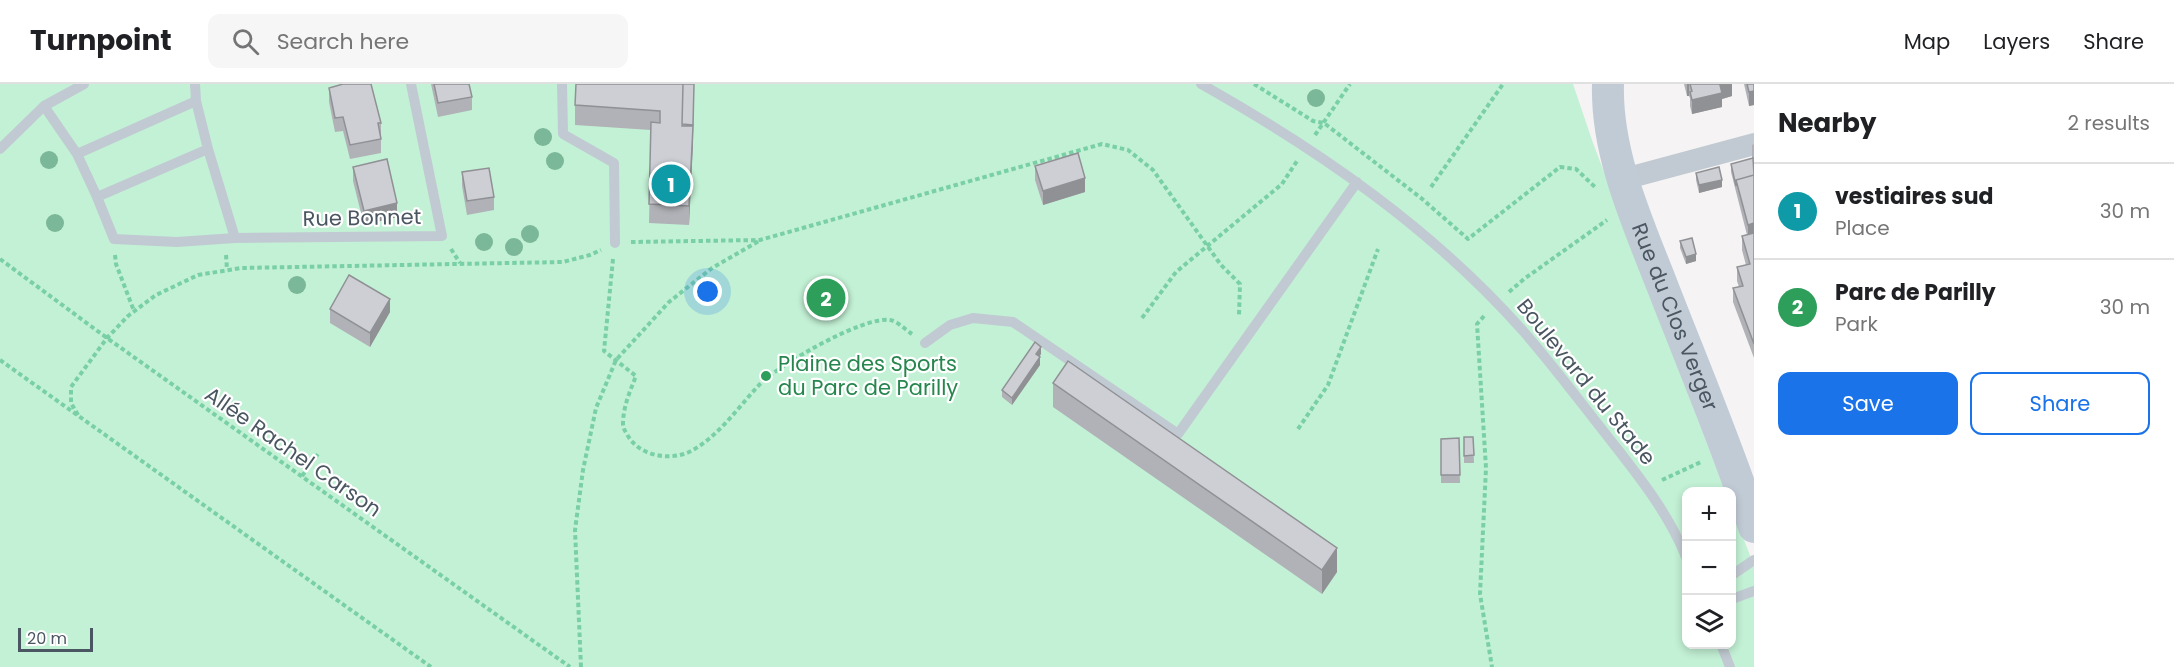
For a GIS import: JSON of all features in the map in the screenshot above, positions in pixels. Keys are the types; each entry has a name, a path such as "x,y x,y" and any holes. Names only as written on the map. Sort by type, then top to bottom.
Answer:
{"street":[{"name":"Rue du Clos Verger","path":"1604,91 1610,130 1633,210 1727,451 1747,484 1754,528"},
{"path":"1624,179 1754,144"}],"lane":[{"path":"0,149 44,106 84,84"},
{"path":"44,106 77,154 114,239 177,242 235,238 208,149 196,101 195,84"},
{"name":"Rue Bonnet","path":"235,238 442,236 411,84"},
{"path":"562,84 562,134 614,163 615,243"},
{"name":"Boulevard du Stade","path":"1201,84 1307,147 1357,182 1420,231 1497,303 1557,370 1646,487 1682,546"},
{"path":"77,154 196,101"},
{"path":"97,197 208,149"},
{"path":"925,344 950,325 973,318 1013,322 1178,434 1357,182"},
{"path":"1736,571 1754,560"},
{"path":"1736,597 1754,591"},
{"path":"1723,649 1730,667"}],"path":[{"path":"1254,84 1313,121 1324,123 1421,198 1468,239 1560,167 1576,169 1595,188 1602,188 1624,179"},
{"path":"1142,318 1176,272 1282,184 1350,84"},
{"path":"1431,187 1503,84"},
{"path":"78,415 72,403 71,387 107,338 134,311 156,295 198,275 234,269 563,262 590,255 615,243 760,240 1102,144 1128,150 1153,170 1221,265 1240,284 1238,351"},
{"path":"1492,667 1480,594 1486,468 1477,324 1524,279 1606,220 1633,210"},
{"path":"114,239 116,264 134,311"},
{"path":"581,667 575,530 583,470 596,408 616,360 669,302 712,268 760,240"},
{"path":"615,243 604,351 636,376 626,405 623,427 631,442 644,452 664,457 687,453 711,437 763,382 814,346 876,320 892,320 925,344"},
{"path":"1298,429 1328,385 1378,249"},
{"name":"Allée Rachel Carson","path":"0,259 107,338 570,667"},
{"path":"0,360 431,667"},
{"path":"1646,487 1727,451"},
{"path":"302,476 318,454"}],"green space":[{"name":"Plaine des Sports du Parc de Parilly","path":"0,84 1573,84 1593,143 1723,487 1682,487 1682,649 1736,649 1736,519 1754,566 1754,667 0,667"}],"building":[{"path":"343,84 371,84 381,123 378,123 381,139 350,145 343,117 335,118 329,88"},
{"path":"434,84 469,84 472,97 438,103"},
{"path":"576,84 683,84 682,126 693,126 689,206 649,204 651,122 660,123 660,111 575,105"},
{"path":"683,84 694,84 693,125 682,124"},
{"path":"1690,84 1724,84 1720,85 1722,93 1692,100"},
{"path":"1747,84 1754,84 1754,91 1749,92"},
{"path":"1078,153 1085,178 1043,191 1035,166"},
{"path":"1753,158 1754,175 1736,180 1736,186 1731,164"},
{"path":"387,159 397,203 364,211 353,167"},
{"path":"1719,167 1722,180 1699,185 1696,173"},
{"path":"489,168 494,197 467,201 462,172"},
{"path":"1754,175 1754,223 1748,225 1736,180"},
{"path":"1754,233 1754,344 1733,288 1743,286 1737,267 1750,264 1742,236"},
{"path":"1692,238 1696,254 1686,257 1680,241"},
{"path":"349,275 390,299 370,333 330,309"},
{"path":"1035,342 1041,347 1036,354 1040,357 1012,398 1002,390"},
{"path":"1068,361 1337,548 1322,570 1053,383"},
{"path":"1464,437 1473,437 1474,455 1464,456"},
{"path":"1459,438 1460,475 1441,475 1441,439"}],"place":[{"name":"vestiaires sud","path":"671,184"},
{"name":"Parc de Parilly","path":"826,298"},
{"name":"Plaine des Sports du Parc de Parilly","path":"766,376"}]}
